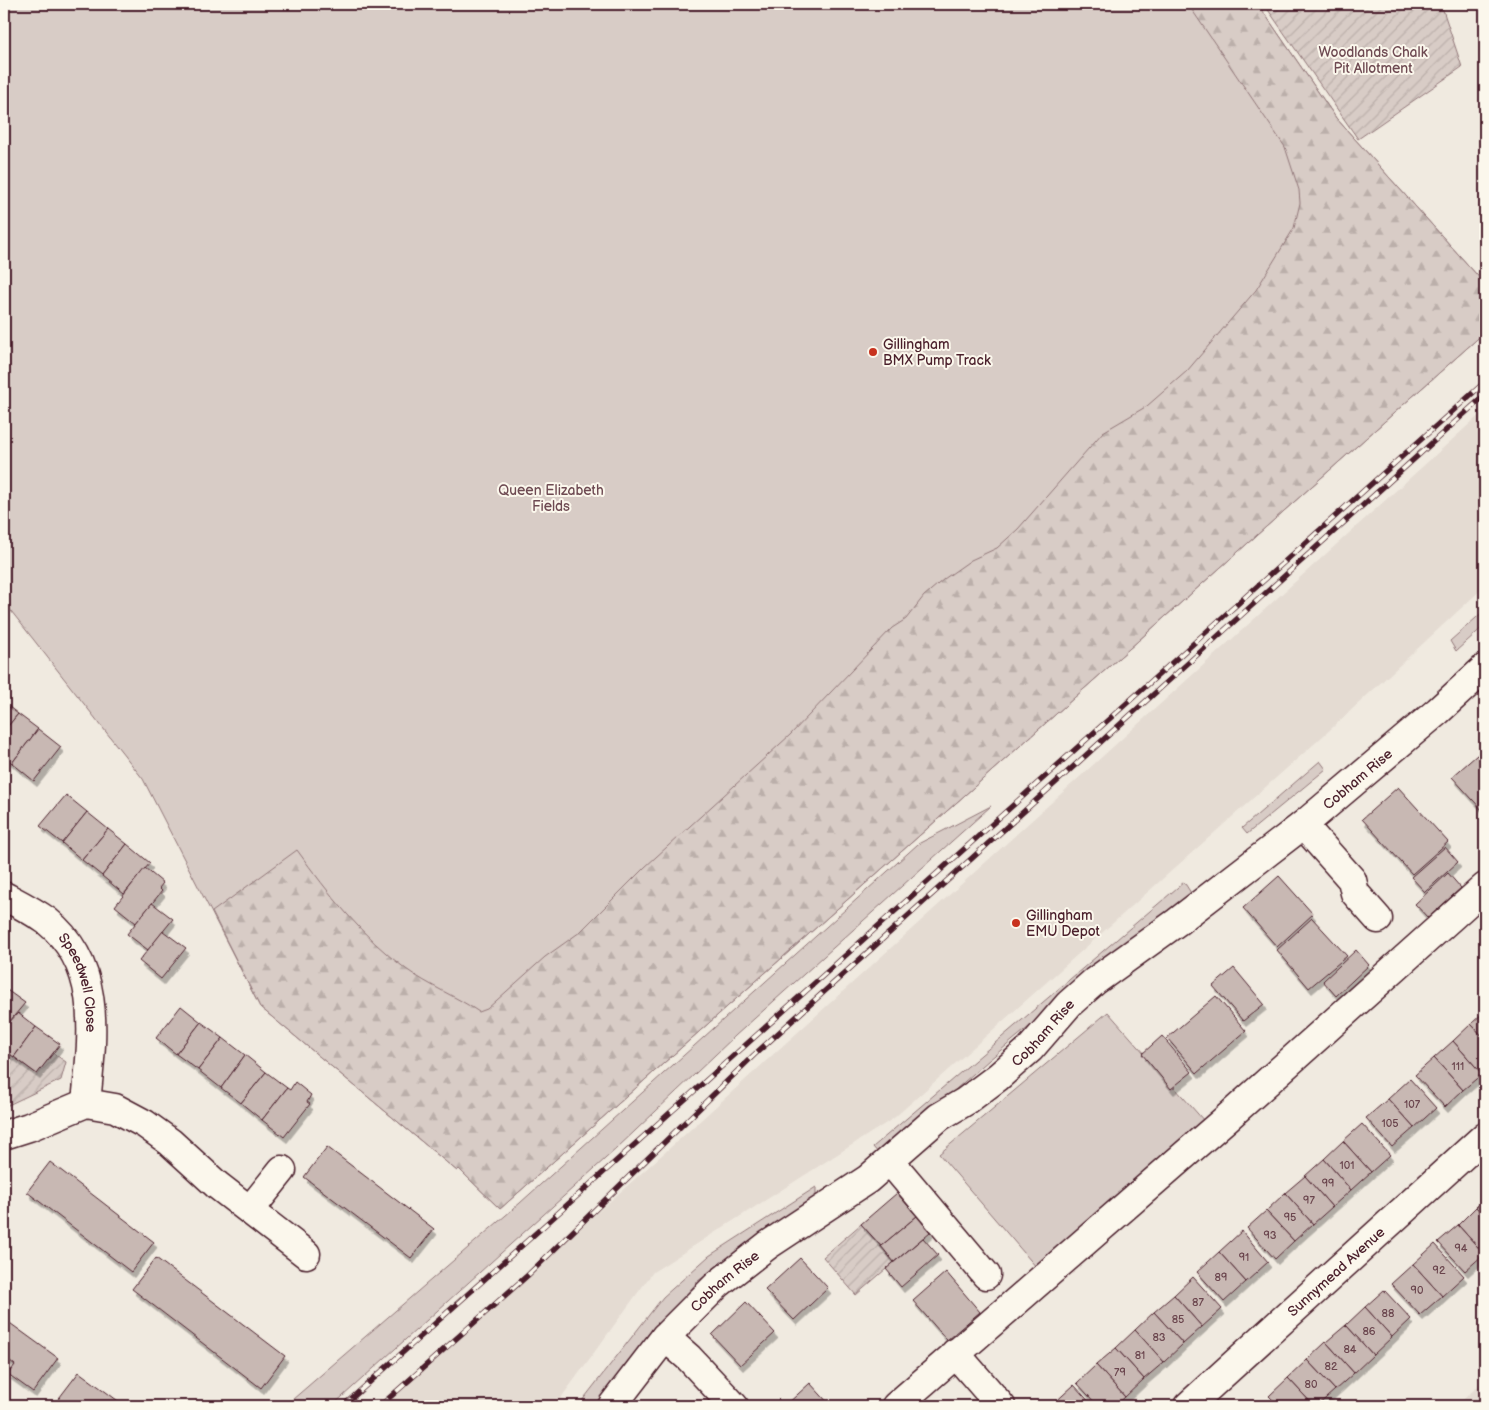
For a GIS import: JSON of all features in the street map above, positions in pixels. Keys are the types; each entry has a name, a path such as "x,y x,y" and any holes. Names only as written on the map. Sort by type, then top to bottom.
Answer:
{"street":[{"name":"Cobham Rise","path":"612,1406 665,1337 694,1306 731,1273 890,1161 939,1117 968,1100 1022,1056 1072,1000 1095,980 1177,922 1302,825 1438,711 1485,668"},
{"path":"1302,825 1351,878 1355,893 1378,920"},
{"path":"896,1406 1227,1118 1485,887"},
{"name":"Speedwell Close","path":"4,896 48,922 70,945 78,959 88,988 93,1014 86,1103"},
{"path":"4,1135 29,1127 86,1103 116,1108 145,1124 170,1142 217,1185 306,1254"},
{"name":"Sunnymead Avenue","path":"1188,1406 1485,1136"},
{"path":"890,1161 986,1275"},
{"path":"250,1210 282,1170"},
{"path":"665,1337 684,1353 734,1406"},
{"path":"955,1353 1001,1406"}],"shaded area":[{"name":"Gillingham EMU Depot","path":"1485,410 1485,586 1332,728 894,1118 653,1272 555,1406 380,1406 681,1138"},
{"path":"1485,1380 1485,1406 1456,1406"}],"green space":[{"name":"Queen Elizabeth Fields","path":"4,4 1258,4 1336,118 1485,284 1485,332 500,1209 459,1169 457,1171 260,1007 143,779 4,602"},
{"path":"1188,4 1258,4 1336,118 1485,284 1485,332 500,1209 459,1169 457,1171 260,1007 212,912 297,850 347,914 390,957 415,975 479,1012 487,1009 545,957 580,932 645,867 790,735 892,628 906,619 924,596 971,560 997,548 1018,529 1103,432 1147,406 1187,371 1256,290 1294,228 1300,203 1299,190 1285,147"},
{"name":"Woodlands Chalk Pit Allotment","path":"1264,4 1441,4 1462,67 1358,139"},
{"path":"1485,610 1485,625 1456,651 1450,641"},
{"path":"1320,761 1326,769 1247,834 1242,828"},
{"path":"991,806 735,1036 616,1149 332,1406 285,1406 520,1203 918,844"},
{"path":"1184,882 1191,893 989,1060 889,1148 879,1154 873,1147"},
{"path":"1108,1012 1205,1122 1037,1268 939,1154"},
{"path":"4,1050 37,1074 53,1053 66,1062 61,1080 4,1107"},
{"path":"816,1187 816,1198 698,1281 594,1406 578,1406 663,1297 709,1256"},
{"path":"861,1224 894,1262 856,1295 823,1257"}],"building":[{"path":"4,703 18,714 4,731"},
{"path":"18,714 38,729 12,763 4,756 4,731"},
{"path":"38,729 61,747 34,781 12,763"},
{"path":"1485,748 1485,808 1483,811 1452,777"},
{"path":"1398,787 1448,842 1412,874 1362,819"},
{"path":"66,795 87,812 62,843 40,826"},
{"path":"87,812 108,829 82,860 62,843"},
{"path":"108,829 127,844 102,876 82,860"},
{"path":"127,844 150,863 124,894 102,876"},
{"path":"1445,847 1458,862 1425,892 1411,877"},
{"path":"145,868 163,883 159,888 162,891 136,923 115,906"},
{"path":"1448,873 1461,888 1428,918 1415,904"},
{"path":"1279,876 1313,914 1277,947 1243,908"},
{"path":"152,903 173,919 148,950 127,934"},
{"path":"1312,918 1347,956 1309,988 1277,950"},
{"path":"163,931 186,948 161,979 139,961"},
{"path":"1356,950 1369,965 1336,996 1323,981"},
{"path":"1234,968 1264,1004 1243,1021 1213,986"},
{"path":"4,988 25,1003 4,1028"},
{"path":"1216,996 1246,1031 1197,1073 1167,1038"},
{"path":"181,1006 201,1022 176,1054 156,1038"},
{"path":"1485,1011 1485,1039 1471,1024"},
{"path":"18,1013 36,1027 14,1057 4,1050 4,1028"},
{"path":"201,1022 223,1038 198,1070 176,1054"},
{"path":"1471,1024 1485,1039 1485,1071 1482,1074 1453,1041"},
{"path":"36,1027 60,1044 37,1074 14,1057"},
{"path":"1162,1036 1192,1072 1171,1089 1142,1054"},
{"path":"223,1038 245,1055 221,1088 198,1070"},
{"path":"1453,1041 1482,1074 1463,1090 1434,1058"},
{"path":"245,1055 266,1072 241,1103 221,1088"},
{"path":"1434,1058 1463,1090 1445,1107 1415,1075"},
{"path":"266,1072 287,1088 262,1120 241,1103"},
{"path":"1410,1079 1436,1108 1414,1128 1388,1099"},
{"path":"295,1082 311,1095 307,1102 310,1104 284,1137 262,1120 287,1088 290,1090"},
{"path":"1388,1099 1414,1128 1392,1147 1366,1118"},
{"path":"1362,1124 1390,1155 1371,1172 1343,1141"},
{"path":"1343,1141 1371,1172 1351,1190 1324,1159"},
{"path":"327,1147 434,1229 411,1258 304,1177"},
{"path":"1324,1159 1351,1190 1332,1207 1305,1176"},
{"path":"50,1162 154,1242 131,1272 27,1192"},
{"path":"1305,1176 1332,1207 1313,1224 1285,1193"},
{"path":"897,1193 917,1216 881,1246 861,1224"},
{"path":"1285,1193 1313,1224 1294,1241 1266,1211"},
{"path":"1485,1199 1485,1217 1476,1207"},
{"path":"1476,1207 1485,1217 1484,1254 1458,1225"},
{"path":"1266,1211 1294,1241 1275,1259 1247,1228"},
{"path":"917,1216 930,1232 894,1262 881,1246"},
{"path":"1458,1225 1484,1254 1465,1271 1438,1242"},
{"path":"1242,1231 1268,1262 1246,1282 1219,1252"},
{"path":"923,1238 938,1255 901,1287 886,1269"},
{"path":"1435,1244 1464,1276 1442,1296 1413,1264"},
{"path":"1219,1252 1246,1282 1224,1302 1197,1272"},
{"path":"156,1258 285,1356 261,1388 132,1289"},
{"path":"800,1258 828,1288 794,1320 765,1290"},
{"path":"1413,1264 1442,1296 1420,1315 1391,1284"},
{"path":"946,1272 980,1312 947,1340 913,1301"},
{"path":"1193,1277 1222,1309 1202,1327 1174,1295"},
{"path":"1384,1290 1411,1319 1392,1337 1365,1307"},
{"path":"1174,1295 1202,1327 1183,1344 1154,1312"},
{"path":"746,1302 775,1333 740,1365 712,1335"},
{"path":"1365,1307 1392,1337 1373,1355 1346,1325"},
{"path":"1154,1312 1183,1344 1164,1362 1135,1330"},
{"path":"7,1321 58,1358 33,1392 8,1374 15,1365 4,1356 4,1324"},
{"path":"1346,1325 1373,1355 1354,1373 1326,1342"},
{"path":"1135,1330 1164,1362 1144,1379 1116,1348"},
{"path":"1326,1342 1354,1373 1335,1390 1307,1360"},
{"path":"1116,1348 1144,1379 1125,1397 1096,1365"},
{"path":"1307,1360 1335,1390 1317,1406 1314,1406 1288,1378"},
{"path":"1096,1365 1125,1397 1115,1406 1098,1406 1077,1383"},
{"path":"79,1372 125,1406 53,1406"},
{"path":"1288,1378 1314,1406 1279,1406 1269,1396"},
{"path":"810,1383 831,1406 785,1406"},
{"path":"1074,1385 1093,1406 1051,1406"}],"railway":[{"path":"343,1406 1485,382"},
{"path":"380,1406 528,1275 754,1055 1485,395"}],"place":[{"name":"Gillingham BMX Pump Track","path":"873,352"},
{"name":"Gillingham EMU Depot","path":"1016,923"}]}
